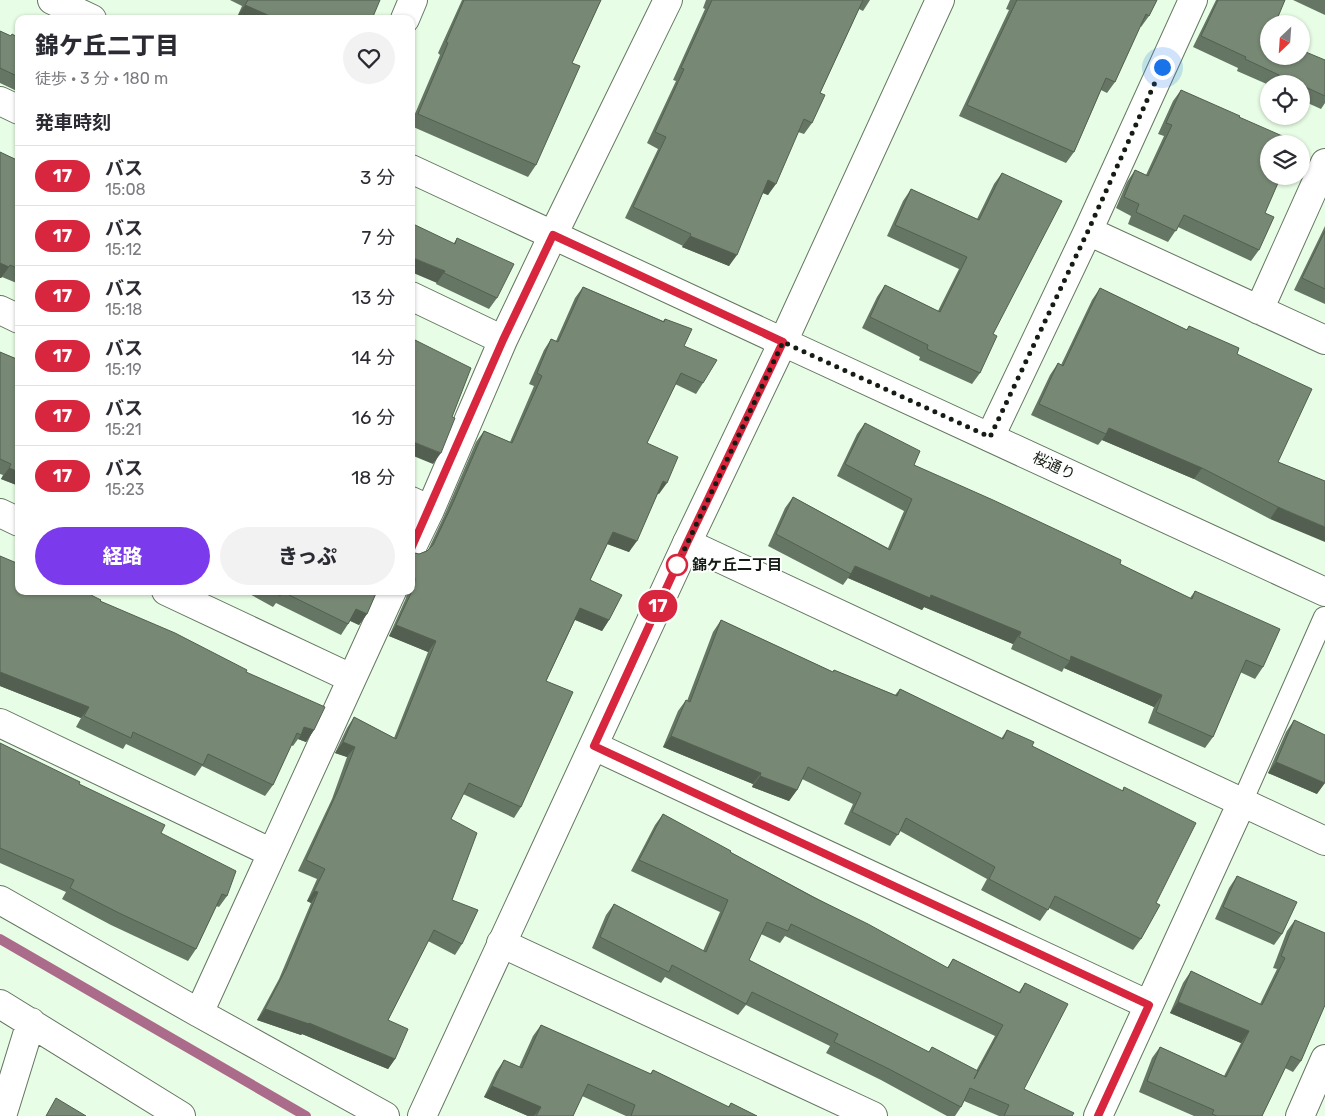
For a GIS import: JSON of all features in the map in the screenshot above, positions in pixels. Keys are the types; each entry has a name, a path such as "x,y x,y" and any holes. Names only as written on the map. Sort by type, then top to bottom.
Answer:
{"street":[{"path":"52,0 84,15"},
{"path":"407,15 414,0"},
{"path":"415,529 420,505 503,340 668,0"},
{"path":"422,1116 687,543 783,342 940,0"},
{"path":"990,437 1088,231 1193,0"},
{"path":"0,101 15,108"},
{"path":"1259,310 1325,163"},
{"name":"桜通り","path":"415,171 990,437 1324,605"},
{"path":"1088,231 1325,340"},
{"path":"415,298 503,340"},
{"path":"0,310 15,317"},
{"path":"0,513 15,520"},
{"path":"687,543 1325,841"},
{"path":"175,595 351,678"},
{"path":"199,1013 390,595"},
{"path":"1098,1116 1242,802 1324,605"},
{"path":"0,723 272,853"},
{"path":"594,746 1149,1005"},
{"path":"0,900 385,1116"},
{"path":"501,943 873,1116"},
{"path":"0,1004 32,1022 181,1116"},
{"path":"2,1116 32,1022"},
{"path":"1300,1116 1325,1059"}],"building":[{"path":"248,0 380,0 374,15 268,15 245,5"},
{"path":"464,0 601,0 572,63 580,66 536,165 418,114"},
{"path":"712,0 863,0 820,93 825,95 812,123 804,119 776,184 768,180 737,255 690,236 691,234 633,207 666,137 655,132 684,69 681,68"},
{"path":"1017,0 1157,0 1149,16 1146,14 1115,82 1106,78 1074,152 967,105"},
{"path":"1218,0 1285,0 1279,15 1260,15 1260,65 1310,65 1310,54 1325,60 1325,96 1310,89 1310,75 1279,75 1201,36"},
{"path":"0,31 15,36 15,75 0,68"},
{"path":"1181,90 1280,135 1260,135 1260,185 1277,185 1265,213 1274,217 1259,250 1184,215 1176,231 1136,212 1139,204 1124,197 1135,170 1148,176 1172,125 1166,123"},
{"path":"0,152 15,159 15,267 0,263"},
{"path":"1002,173 1062,201 993,334 997,336 980,373 927,349 928,345 870,317 885,285 940,312 967,257 895,225 911,189 979,220"},
{"path":"415,225 455,244 457,238 514,264 497,298 444,273 445,271 415,259"},
{"path":"1325,231 1325,289 1302,278"},
{"path":"583,287 664,322 665,319 692,329 684,346 717,360 703,383 681,373 647,443 678,457 667,483 663,481 637,541 613,532 590,580 622,595 609,620 580,608 546,681 573,692 521,807 469,783 451,819 477,833 452,900 478,910 462,944 434,930 388,1020 408,1029 395,1059 309,1023 265,1009 286,969 318,892 314,891 325,869 306,860 339,788 355,747 343,742 354,717 396,739 436,641 396,625 410,595 415,595 415,553 419,554 427,551 433,545 484,431 512,443 542,376 537,373 551,339 558,342"},
{"path":"1100,288 1187,330 1189,326 1239,348 1237,354 1312,389 1278,462 1325,481 1325,527 1278,507 1202,468 1109,428 1106,434 1039,404 1058,363 1063,366"},
{"path":"415,340 471,368 452,417 455,418 441,453 415,443"},
{"path":"0,352 15,358 15,470 9,468 11,464 0,459"},
{"path":"865,423 920,451 914,465 1121,560 1120,564 1192,599 1195,591 1280,629 1263,667 1246,660 1213,737 1156,712 1162,695 1071,656 1070,661 1019,637 1021,632 931,595 930,598 855,566 851,574 776,534 793,497 890,550 912,499 845,464"},
{"path":"0,556 15,562 15,595 91,595 100,601 175,633 247,670 246,672 325,707 314,730 304,727 301,735 297,733 273,785 208,754 203,765 133,732 131,738 84,716 89,707 0,672"},
{"path":"289,595 375,595 367,614 356,609 348,624"},
{"path":"721,620 833,672 834,670 897,696 900,689 1003,739 1007,730 1034,742 1032,746 1123,791 1124,787 1196,823 1156,903 1160,905 1141,939 1055,896 1048,910 989,879 995,867 906,818 898,835 852,812 861,793 808,767 797,790 760,776 761,773 671,736 686,700 690,702"},
{"path":"1294,720 1325,735 1325,783 1276,762"},
{"path":"0,743 80,782 79,784 165,825 161,833 236,871 227,896 222,894 196,949 70,888 74,880 0,848"},
{"path":"663,814 813,897 868,924 948,968 953,959 1020,993 1025,983 1068,1004 1024,1089 1074,1113 1072,1116 1004,1116 1009,1105 970,1088 961,1107 834,1042 838,1034 752,992 746,1004 672,965 669,972 600,937 614,904 706,952 728,900 639,860","holes":["767,922 788,931 791,924 1003,1025 974,1079 978,1071 932,1047 929,1052 749,960"]},
{"path":"1237,876 1297,902 1282,934 1223,907"},
{"path":"1295,920 1325,933 1325,1005 1301,1061 1291,1056 1262,1116 1217,1116 1212,1114 1214,1110 1147,1081 1160,1047 1226,1077 1249,1031 1178,1002 1191,971 1262,1005 1285,958 1281,956"},
{"path":"541,1025 651,1074 653,1070 729,1107 731,1103 757,1116 631,1116 635,1105 588,1084 573,1116 536,1116 541,1107 492,1086 504,1060 522,1068"},
{"path":"56,1098 86,1116 46,1116"}],"waterway":[{"path":"0,939 306,1116"}],"bus line":[{"name":"17","path":"415,541 503,340 553,235 783,342 687,543 594,746 1149,1005 1098,1116"}],"place":[{"name":"錦ケ丘二丁目","path":"677,565"}],"route":[{"path":"677,565 783,342 990,437 1088,231 1162,67"}]}
